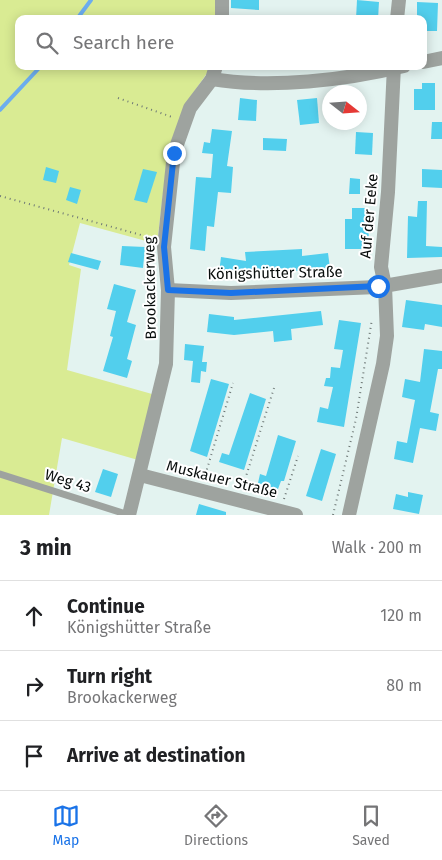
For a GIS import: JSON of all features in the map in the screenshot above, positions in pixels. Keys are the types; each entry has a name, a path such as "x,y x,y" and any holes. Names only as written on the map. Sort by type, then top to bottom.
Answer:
{"street":[{"path":"222,0 222,15"},
{"path":"397,15 398,0"},
{"path":"427,61 442,58"},
{"path":"214,72 239,84 314,80 379,70"},
{"name":"Auf der Eeke","path":"349,515 383,364 387,336 385,286 381,267 398,70"},
{"name":"Brookackerweg","path":"129,515 166,364 168,290 164,242 174,153 190,108 214,72"},
{"name":"Königshütter Straße","path":"168,290 231,293 385,286 433,276 442,276"},
{"name":"Muskauer Straße","path":"140,475 296,515"}],"lane":[{"name":"Weg 43","path":"0,474 129,515"}],"path":[{"path":"118,98 185,122"},
{"path":"0,196 164,242"},
{"path":"334,515 356,419 373,315"},
{"path":"201,491 233,383"},
{"path":"238,500 274,388"},
{"path":"281,511 298,456"}],"green space":[{"path":"0,0 219,0 218,15 15,15 15,70 209,70 184,106 168,151 157,244 80,223 69,265 81,269 67,370 152,394 138,460 62,438 49,515 0,515"}],"building":[{"path":"231,0 259,0 259,10 231,8"},
{"path":"357,0 379,2 378,15 356,15"},
{"path":"417,2 438,3 437,31 427,31 427,15 417,15"},
{"path":"422,83 435,83 435,110 414,110 414,89 422,89"},
{"path":"240,98 257,100 256,121 238,120"},
{"path":"317,98 319,123 300,125 297,100"},
{"path":"432,122 442,122 442,139 431,139"},
{"path":"212,129 232,131 227,166 233,167 231,193 218,192 214,227 207,226 205,251 190,249 196,177 211,178 213,154 202,153 204,142 210,143"},
{"path":"356,132 373,133 372,155 355,154"},
{"path":"263,138 287,139 286,151 263,150"},
{"path":"46,167 59,171 56,183 43,180"},
{"path":"143,169 157,172 147,203 134,200"},
{"path":"422,169 442,170 442,188 422,187"},
{"path":"350,178 360,179 360,194 349,194"},
{"path":"70,187 81,190 77,204 66,200"},
{"path":"418,201 427,201 426,246 442,247 442,257 407,258 408,216 417,217"},
{"path":"352,208 368,208 369,249 345,249 345,219 352,219"},
{"path":"122,246 145,247 143,268 120,265"},
{"path":"302,249 302,256 328,253 330,268 268,273 268,276 248,277 219,273 221,257 246,261 245,252"},
{"path":"71,253 101,261 98,270 68,262"},
{"path":"114,284 136,290 127,322 136,325 127,359 132,361 127,378 103,371 113,337 110,336 116,311 107,309"},
{"path":"406,300 442,305 442,327 425,324 424,330 402,327"},
{"path":"321,311 323,325 291,329 292,340 274,342 273,331 234,335 207,332 209,314 234,317 234,320"},
{"path":"339,320 361,323 344,427 317,422 320,407 328,409 333,387 324,386 326,378 330,378 331,367 340,368 343,350 334,349"},
{"path":"185,344 204,346 202,362 207,362 206,372 201,371 200,383 191,382 193,361 184,360"},
{"path":"424,349 442,351 442,369 438,369 430,412 439,414 436,431 420,428 413,463 394,459 397,441 407,443 415,400 402,397 405,379 420,382"},
{"path":"211,379 229,384 207,457 190,451"},
{"path":"250,393 266,399 244,470 219,462 222,453 229,455"},
{"path":"278,435 296,441 284,481 281,481 278,489 258,483 260,474 266,476"},
{"path":"321,449 336,454 322,501 306,496"},
{"path":"103,469 118,474 111,497 95,492"},
{"path":"408,492 423,495 419,514 393,509 396,494 408,497"},
{"path":"199,504 226,512 226,515 196,515"}],"waterway":[{"path":"80,15 91,0"},
{"path":"0,110 37,70"}],"route":[{"path":"174,153 164,247 168,290 231,293 378,286"}]}
